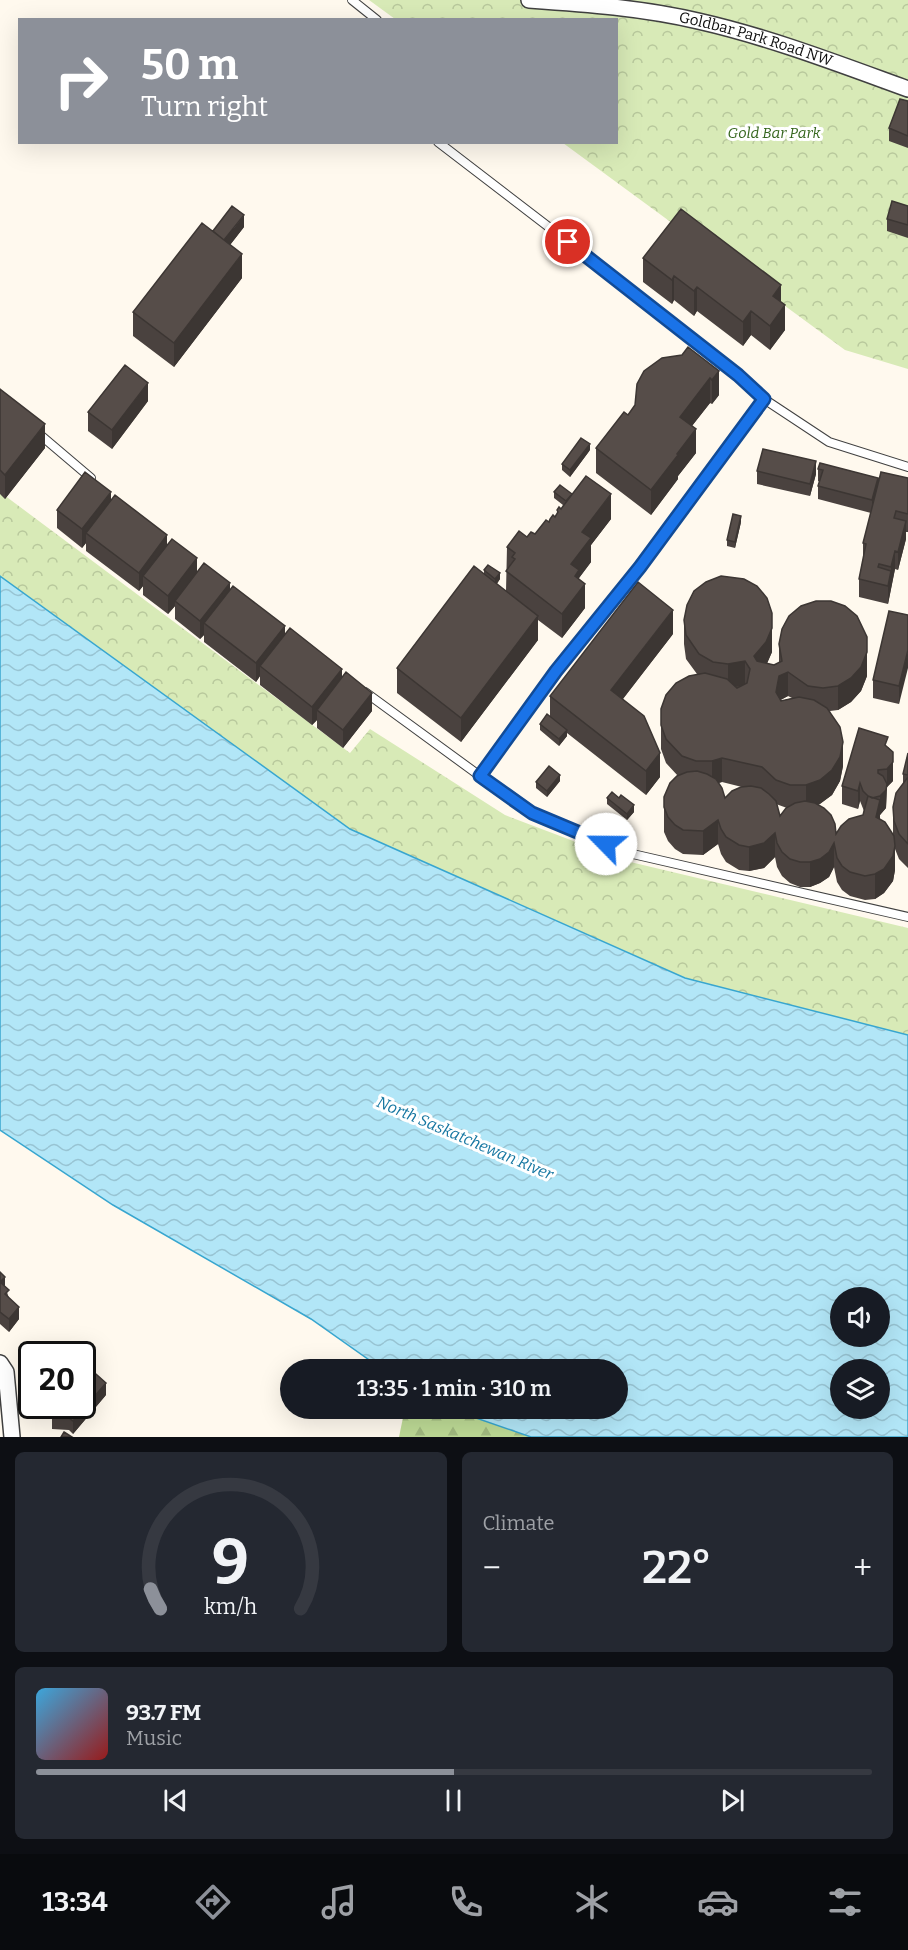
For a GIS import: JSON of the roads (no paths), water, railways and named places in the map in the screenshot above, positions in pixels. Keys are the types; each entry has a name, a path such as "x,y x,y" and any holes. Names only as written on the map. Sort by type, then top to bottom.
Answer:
{"street":[{"name":"Goldbar Park Road NW","path":"529,0 605,5 699,21 777,44 908,89"},
{"path":"0,1364 6,1372 12,1437"}],"lane":[{"path":"352,0 374,18"},
{"path":"441,144 738,375 764,399 829,442 908,467"},
{"path":"480,776 556,671 640,567 764,399"},
{"path":"33,429 100,486"},
{"path":"355,684 532,813 624,852 908,917"}],"water":[{"name":"North Saskatchewan River","path":"0,576 350,829 685,978 908,1035 908,1437 531,1437 479,1419 628,1419 628,1359 368,1359 311,1319 113,1205 0,1130"}],"park label":[{"name":"Gold Bar Park","path":"774,133"}]}
